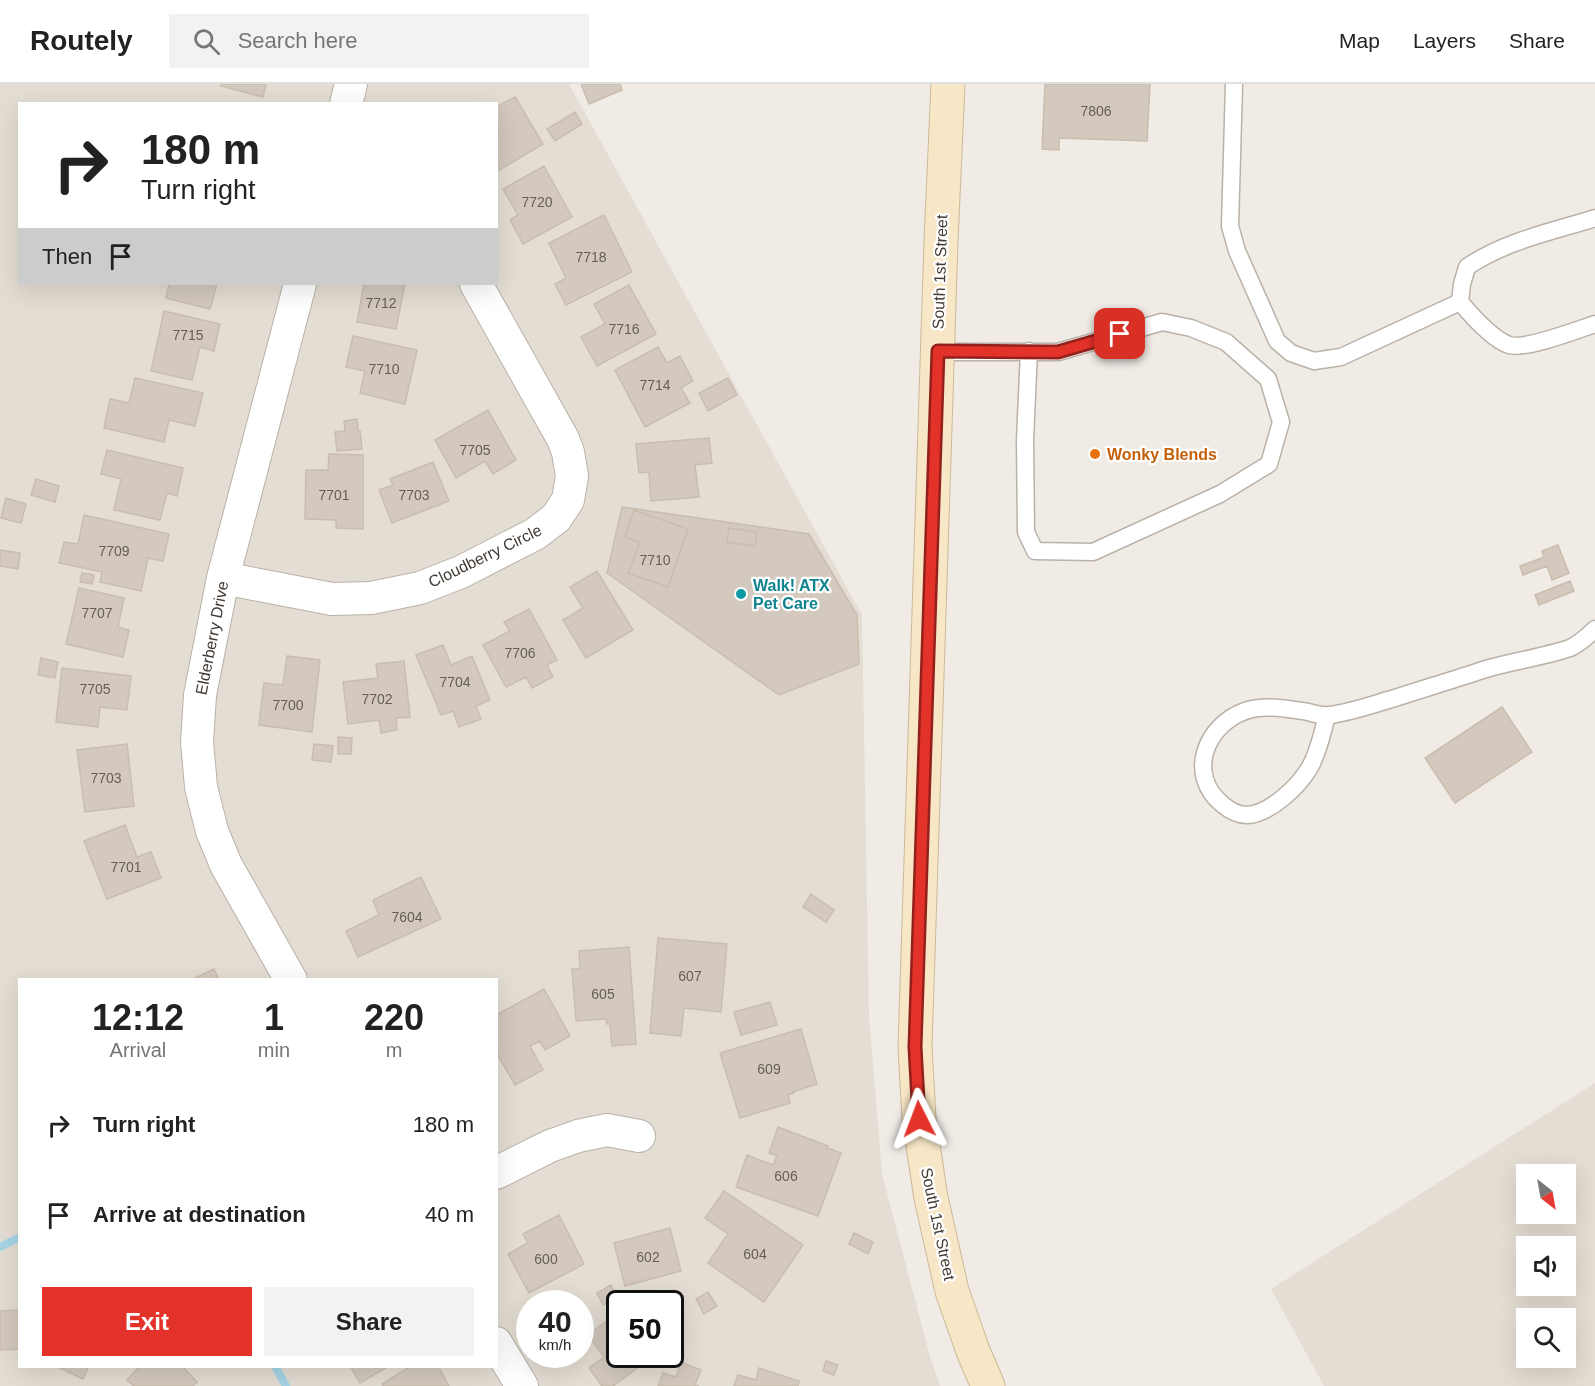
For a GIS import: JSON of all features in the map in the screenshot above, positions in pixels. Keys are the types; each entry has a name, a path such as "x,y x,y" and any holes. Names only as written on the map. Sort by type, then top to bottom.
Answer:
{"main road":[{"name":"South 1st Street","path":"948,84 915,1047 919,1119 931,1198 952,1291 988,1386"}],"street":[{"path":"346,102 351,84"},
{"name":"Elderberry Drive","path":"290,978 226,865 212,831 201,788 196,742 200,695 223,578 300,285"},
{"name":"Cloudberry Circle","path":"223,578 332,599 371,598 420,588 461,572 535,534 556,518 568,500 572,476 568,452 563,439 477,285"},
{"path":"498,1172 550,1146 578,1136 607,1130 639,1136"},
{"path":"498,1346 522,1386"}],"lane":[{"path":"1234,84 1230,226 1237,251 1277,341 1291,353 1314,360 1341,357 1460,302"},
{"path":"1595,218 1504,246 1485,255 1467,267 1460,302 1478,323 1509,345 1525,346 1595,324"},
{"path":"938,351 1029,351 1058,352 1162,322 1191,328 1226,342 1268,379 1281,422 1269,464 1220,494 1093,552 1035,551 1026,532 1025,440 1029,351"},
{"path":"1327,716 1319,746 1310,766 1300,782 1278,802 1261,811 1246,815 1234,812 1221,804 1212,792 1202,765 1205,751 1212,736 1222,724 1233,717 1255,708 1281,708 1327,716 1507,663 1572,647 1595,629"}],"shaded area":[{"path":"0,84 569,84 862,615 869,1018 882,1174 930,1357 940,1386 0,1386"},
{"path":"1595,1083 1595,1386 1324,1386 1271,1289"}],"building":[{"path":"221,84 266,84 263,97 221,86"},
{"path":"581,84 620,84 622,90 589,104"},
{"path":"1045,84 1150,84 1147,141 1059,138 1059,150 1042,149"},
{"path":"515,97 543,144 498,171 498,106"},
{"path":"575,112 582,124 555,141 547,129"},
{"path":"544,166 572,217 523,244 510,220 518,215 503,189"},
{"path":"604,215 632,272 566,305 555,284 566,278 549,243"},
{"path":"169,285 217,285 210,309 166,298"},
{"path":"364,285 405,285 396,329 357,322"},
{"path":"629,285 656,334 597,366 581,337 605,324 594,304"},
{"path":"164,311 220,324 214,351 200,347 192,380 151,371"},
{"path":"353,336 417,350 405,404 360,393 365,371 346,367"},
{"path":"658,347 667,363 680,356 693,381 681,388 690,403 645,427 615,370"},
{"path":"135,378 203,393 195,426 169,420 164,442 104,428 110,399 129,403"},
{"path":"728,378 737,395 708,411 699,393"},
{"path":"488,410 516,460 493,474 485,461 456,478 435,440"},
{"path":"357,419 362,449 337,451 335,432 345,431 344,421"},
{"path":"709,438 712,463 695,465 699,497 651,501 649,472 639,473 636,444"},
{"path":"107,450 183,468 177,496 167,493 160,520 114,510 121,479 101,474"},
{"path":"329,454 363,455 363,529 336,528 336,520 305,519 306,470 328,470"},
{"path":"433,462 449,501 392,523 379,490 393,485 390,479"},
{"path":"36,479 59,486 55,502 31,495"},
{"path":"6,498 26,504 21,523 1,518"},
{"name":"Walk! ATX Pet Care","path":"622,507 809,534 857,615 859,664 779,695 607,573"},
{"path":"634,510 688,529 668,587 628,573 640,542 625,537"},
{"path":"84,515 169,534 163,561 148,558 141,591 100,582 102,572 59,563 64,542 78,544"},
{"path":"729,528 757,532 755,546 727,542"},
{"path":"1558,545 1569,573 1552,580 1547,566 1523,575 1520,566 1544,557 1542,551"},
{"path":"0,550 20,553 18,569 0,566"},
{"path":"597,571 633,630 586,658 563,620 583,608 570,587"},
{"path":"82,573 94,575 92,584 80,582"},
{"path":"1570,581 1574,591 1539,605 1535,595"},
{"path":"79,588 124,598 118,627 129,630 123,657 66,644"},
{"path":"529,609 557,660 547,665 553,677 532,688 526,677 506,687 483,645 510,631 504,622"},
{"path":"443,645 451,665 472,656 490,700 476,706 481,719 459,727 453,711 441,715 416,655"},
{"path":"287,656 320,660 312,732 259,725 264,683 283,685"},
{"path":"41,658 58,662 55,678 38,675"},
{"path":"404,661 410,717 396,718 397,730 381,733 379,720 348,724 343,682 378,678 376,664"},
{"path":"62,668 131,676 127,710 100,707 98,727 56,722"},
{"path":"1502,707 1532,752 1455,803 1425,758"},
{"path":"338,737 352,738 351,754 338,754"},
{"path":"127,744 134,806 85,812 77,750"},
{"path":"314,744 333,746 331,762 312,760"},
{"path":"125,825 137,857 151,852 161,878 107,899 84,841"},
{"path":"421,877 441,919 358,957 346,931 379,915 373,900"},
{"path":"811,894 834,910 826,922 803,907"},
{"path":"658,938 727,944 721,1012 684,1008 681,1036 650,1033"},
{"path":"629,947 636,1044 612,1046 610,1024 607,1024 606,1019 576,1021 572,969 580,969 579,951"},
{"path":"214,969 218,978 195,978"},
{"path":"544,989 570,1036 545,1050 540,1041 530,1046 543,1070 515,1085 498,1055 498,1014"},
{"path":"770,1002 777,1025 741,1035 734,1012"},
{"path":"801,1029 817,1084 788,1095 790,1103 740,1118 720,1053"},
{"path":"778,1127 841,1153 818,1216 736,1187 747,1155 773,1165 777,1156 769,1153"},
{"path":"724,1191 803,1245 764,1302 708,1263 728,1234 705,1218"},
{"path":"559,1215 584,1264 535,1290 527,1290 508,1254 528,1243 523,1234"},
{"path":"670,1228 681,1271 625,1286 614,1243"},
{"path":"854,1233 873,1242 868,1254 849,1244"},
{"path":"611,1285 613,1290 606,1290 606,1304 603,1305 597,1293"},
{"path":"708,1292 717,1306 704,1314 696,1299"},
{"path":"18,1310 18,1349 0,1350 0,1311"},
{"path":"606,1322 606,1368 637,1368 613,1386 602,1386 589,1368 594,1368 594,1364 604,1357 594,1343 594,1331"},
{"path":"826,1361 838,1365 834,1375 823,1371"},
{"path":"684,1363 701,1370 695,1385 699,1386 658,1386 663,1373 676,1377 679,1368 684,1368"},
{"path":"60,1368 88,1368 83,1379"},
{"path":"138,1368 184,1368 197,1382 193,1386 134,1386 127,1380"},
{"path":"351,1368 386,1368 360,1383"},
{"path":"408,1368 439,1368 449,1386 383,1386 382,1384"},
{"path":"759,1368 799,1381 798,1386 734,1386 738,1375 756,1380"}],"waterway":[{"path":"0,1247 18,1238"},
{"path":"276,1368 286,1386"}],"place":[{"name":"Wonky Blends","path":"1095,454"},
{"name":"Walk! ATX Pet Care","path":"741,594"}],"route":[{"path":"919,1119 915,1047 938,351 1058,352 1120,334"}]}
